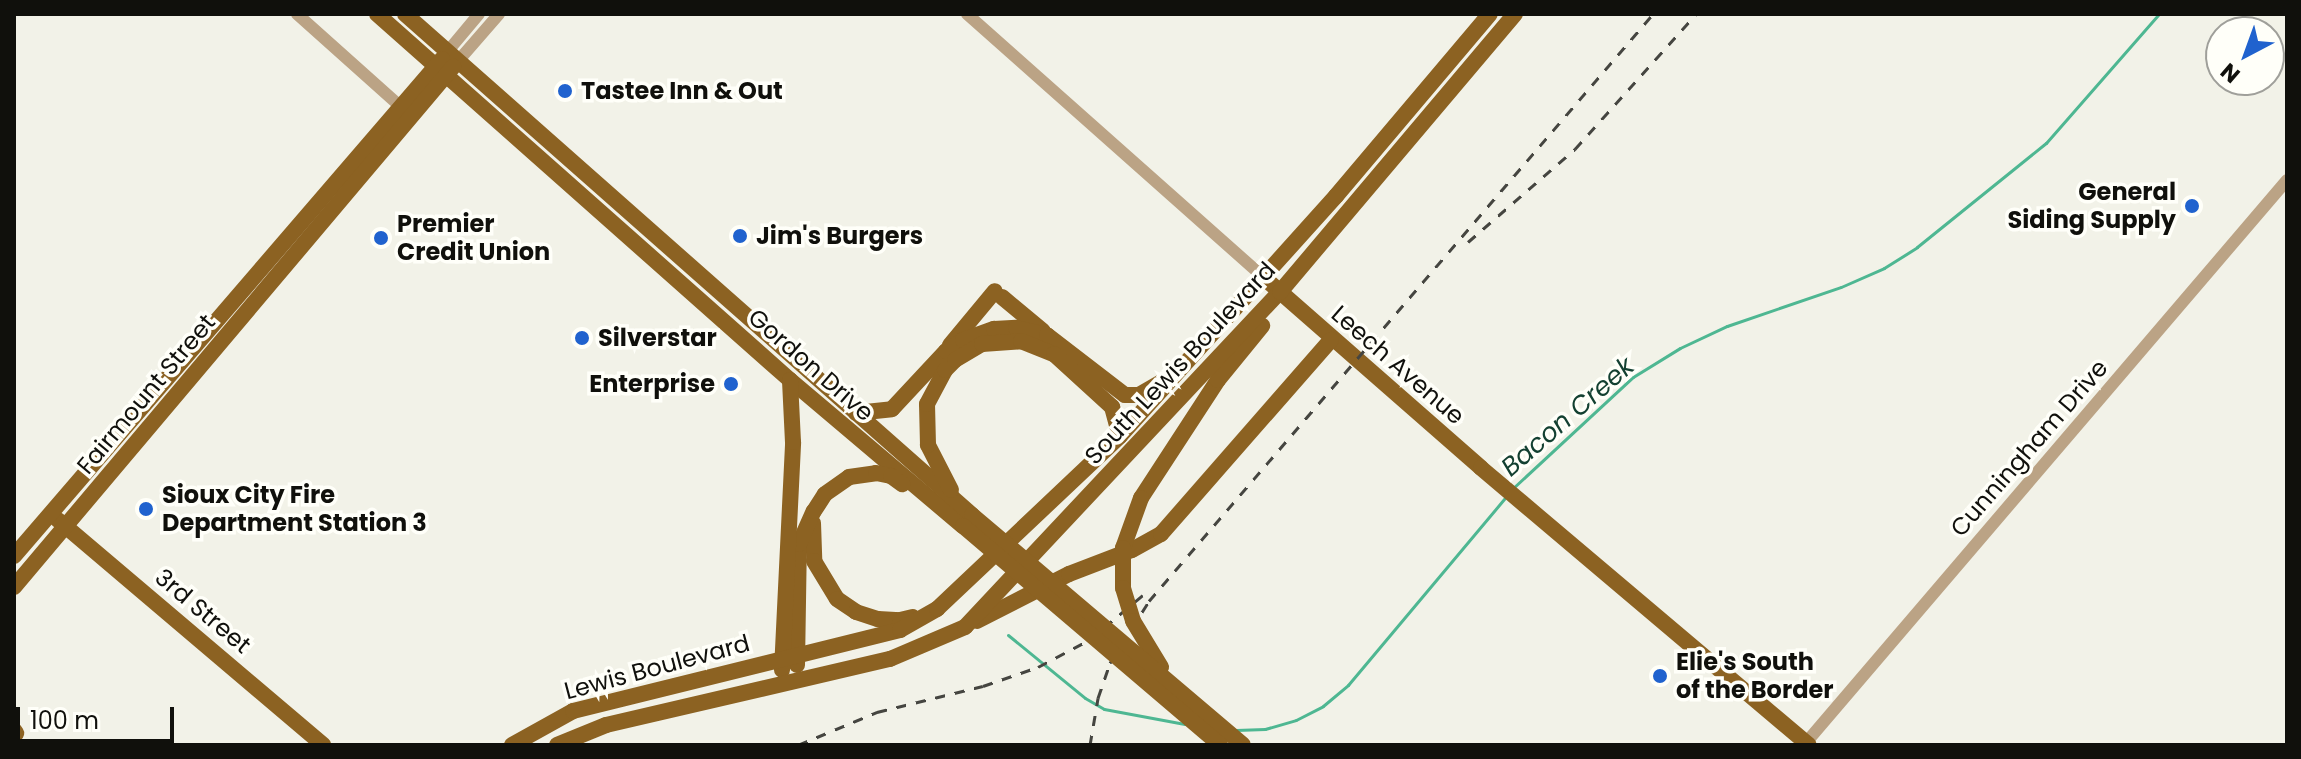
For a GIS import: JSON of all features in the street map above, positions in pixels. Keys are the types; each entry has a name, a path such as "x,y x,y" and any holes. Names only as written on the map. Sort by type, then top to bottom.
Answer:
{"main road":[{"name":"Gordon Drive","path":"377,14 790,380 963,516 1243,745"},
{"name":"Gordon Drive","path":"405,14 856,413 963,516 1220,745"},
{"name":"South Lewis Boulevard","path":"821,651 900,630 937,609 1120,436 1336,196 1490,14"},
{"name":"South Lewis Boulevard","path":"829,672 908,653 965,627 1280,292 1515,14"},
{"path":"310,224 453,56"},
{"path":"310,224 400,106 441,71"},
{"name":"Fairmount Street","path":"14,556 310,224"},
{"name":"Fairmount Street","path":"14,587 67,527 310,224"},
{"name":"Leech Avenue","path":"1262,276 1331,340 1807,744"},
{"path":"1207,714 1152,655 1127,606 1123,548 1141,498 1218,380 1272,313 1280,292"},
{"path":"856,413 892,409 946,351 959,331 999,294 1125,395 1138,444"},
{"path":"946,351 979,332 994,329 1016,328 1047,335"},
{"path":"965,627 1069,574 1132,550 1161,534 1331,340"},
{"path":"963,516 928,445 927,404 945,370 955,360 982,344 1021,341 1054,354 1112,407 1120,436"},
{"path":"1125,395 1150,390 1180,368"},
{"path":"790,380 793,442 790,681"},
{"path":"789,658 799,544 814,511 837,483 863,473 891,476 963,516"},
{"path":"814,511 811,541 814,561 828,590 837,599 856,612 878,619 900,620 937,609"},
{"name":"3rd Street","path":"51,513 323,745"},
{"name":"Lewis Boulevard","path":"512,745 573,711 821,651"},
{"name":"Lewis Boulevard","path":"557,745 606,725 829,672"}],"street":[{"path":"297,14 400,106"},
{"path":"453,56 479,14"},
{"path":"453,56 499,14"},
{"name":"Leech Avenue","path":"967,14 1262,276"},
{"name":"Cunningham Drive","path":"1807,744 2287,180"}],"waterway":[{"name":"Bacon Creek","path":"1512,489 1633,377 1680,348 1727,326 1841,287 1884,268 1917,247 2046,143 2159,14"},
{"name":"Bacon Creek","path":"1236,730 1265,729 1296,720 1323,706 1348,685 1505,498"},
{"name":"Bacon Creek","path":"1008,635 1085,698 1104,709 1185,724"}],"railway":[{"path":"1090,745 1098,698 1110,663 1149,601 1653,14"},
{"path":"1468,242 1575,149 1696,14"},
{"path":"798,745 877,712 983,686 1038,667 1089,640 1143,595"}],"place":[{"name":"Tastee Inn & Out","path":"565,91"},
{"name":"General Siding Supply","path":"2192,206"},
{"name":"Jim's Burgers","path":"740,236"},
{"name":"Premier Credit Union","path":"381,238"},
{"name":"Silverstar","path":"582,338"},
{"name":"Enterprise","path":"731,384"},
{"name":"Sioux City Fire Department Station 3","path":"146,509"},
{"name":"Elie's South of the Border","path":"1660,676"}]}
